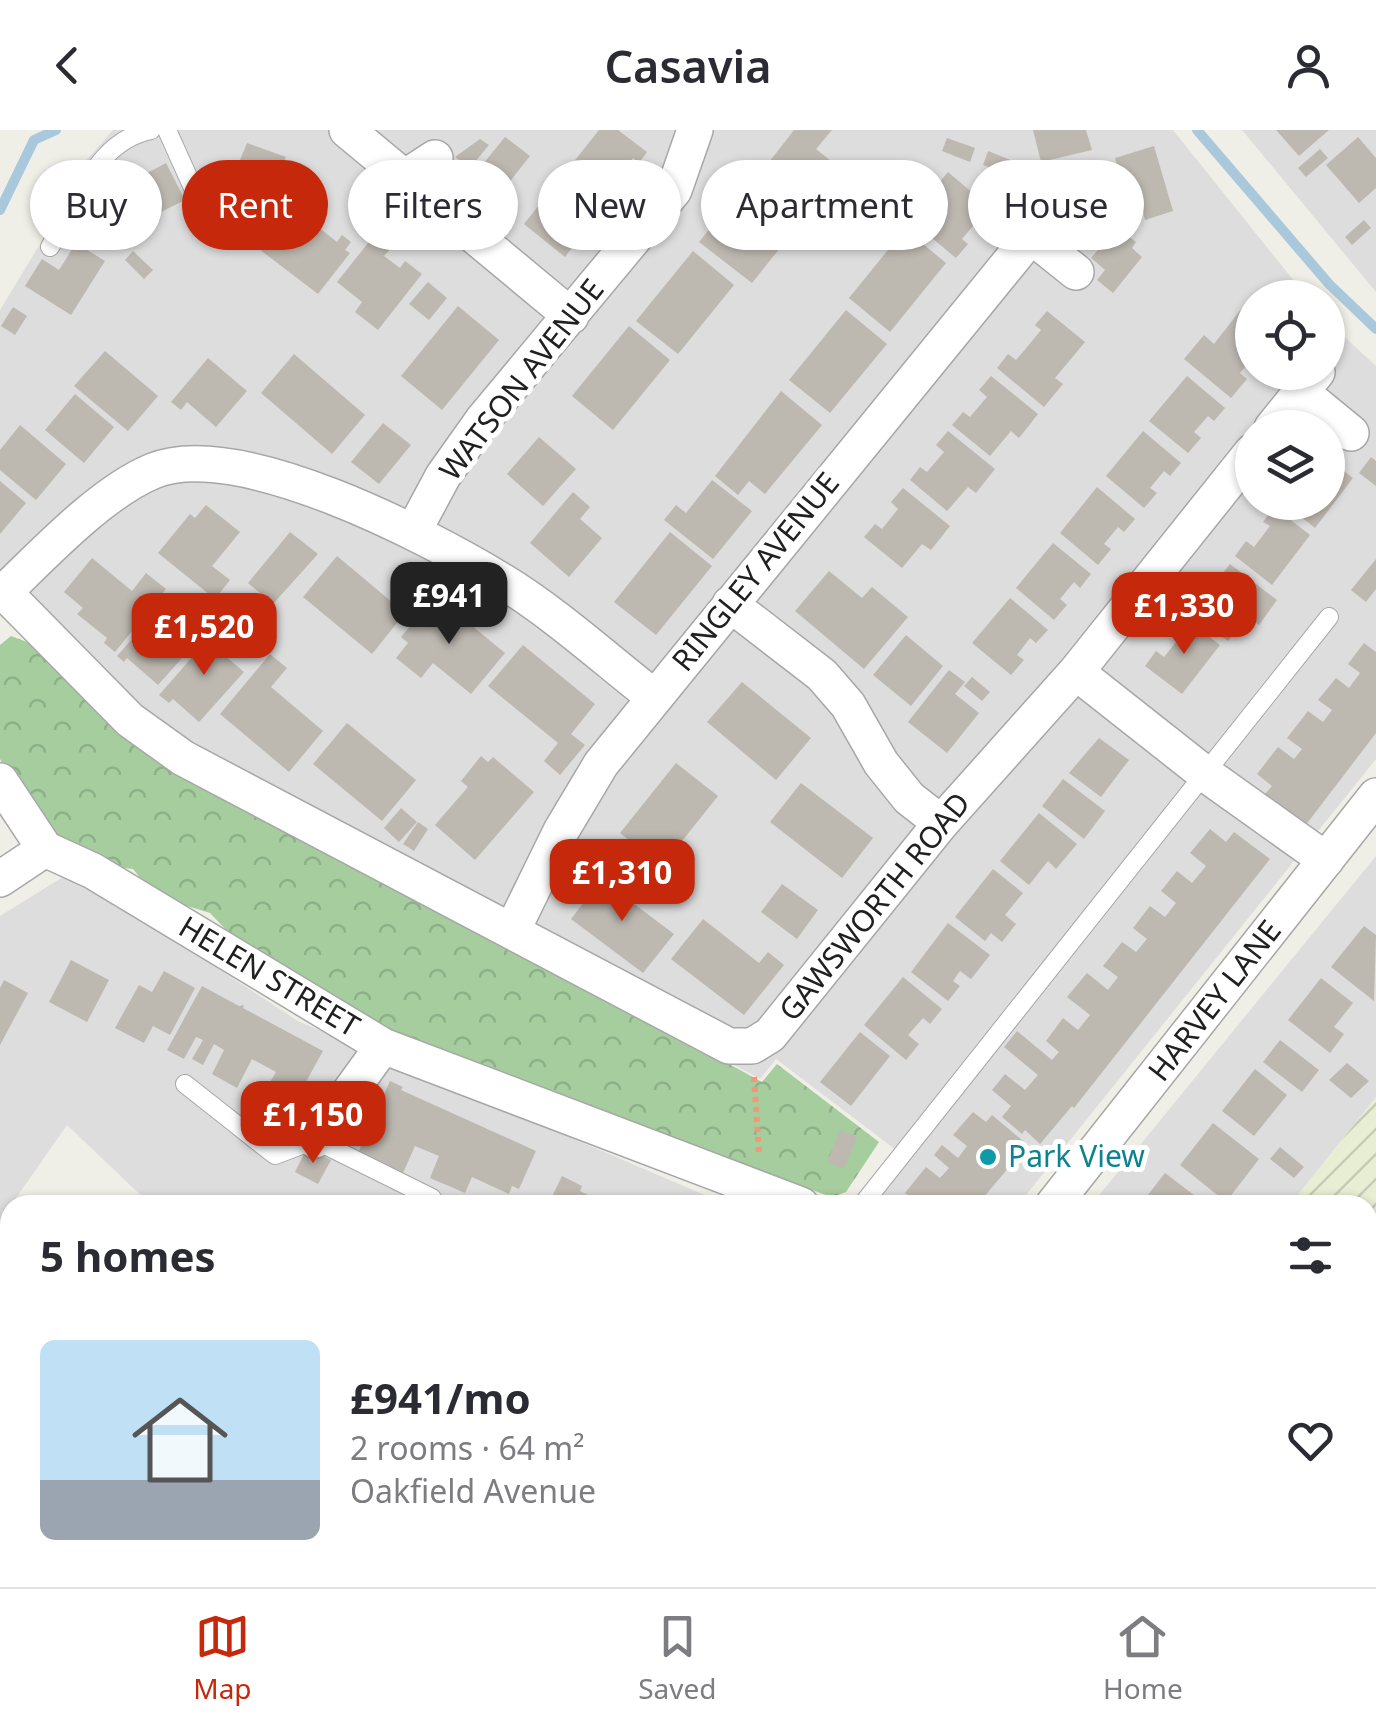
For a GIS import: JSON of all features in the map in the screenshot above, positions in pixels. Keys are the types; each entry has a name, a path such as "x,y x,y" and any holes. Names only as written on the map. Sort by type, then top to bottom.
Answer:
{"street":[{"path":"346,130 371,160"},
{"name":"WATSON AVENUE","path":"413,532 443,476 482,421 674,190 696,130"},
{"path":"429,160 436,158"},
{"path":"484,250 571,316"},
{"name":"RINGLEY AVENUE","path":"512,929 560,831 600,764 1020,250"},
{"path":"1048,250 1076,272"},
{"path":"1286,410 1303,390"},
{"path":"1316,390 1351,433"},
{"path":"2,594 120,490 152,471 183,462 217,462 331,498 413,532 546,611 654,697"},
{"name":"GAWSWORTH ROAD","path":"2,594 130,720 184,758 729,1046 752,1046 770,1036 941,823 1076,672 1235,473"},
{"path":"730,604 822,675 848,705 880,764 909,798 941,823"},
{"path":"1076,672 1204,773 1326,860"},
{"path":"0,781 45,849 0,879"},
{"name":"HARVEY LANE","path":"1061,1195 1376,796"},
{"name":"HELEN STREET","path":"45,849 93,871 383,1046 776,1195"},
{"path":"316,1140 383,1046"}],"lane":[{"path":"101,160 111,148 150,130"},
{"path":"167,130 182,163"},
{"path":"870,1195 1330,618"},
{"path":"186,1084 275,1155 316,1140 426,1195"}],"path":[{"path":"752,1046 761,1189"}],"shaded area":[{"path":"113,130 1173,130 1293,280 1235,280 1235,390 1345,390 1345,338 1376,366 1376,759 1026,1195 875,1195 896,1150 776,1059 760,1079 505,939 181,773 0,616 0,310 36,250 162,250 162,160 87,160"},
{"path":"1242,130 1376,130 1376,292 1266,159"},
{"path":"1376,856 1376,1097 1298,1195 1099,1195"},
{"path":"71,872 298,1021 705,1195 140,1195 67,1125 18,1195 0,1195 0,916"}],"green space":[{"path":"11,636 27,642 131,741 180,777 458,916 762,1082 777,1064 879,1142 846,1192 826,1195 452,1064 253,958 210,913 155,896 133,869 97,865 50,838 0,759 0,645"},
{"path":"1376,1097 1376,1195 1298,1195"}],"building":[{"path":"599,130 618,130 647,152 641,160 575,160"},
{"path":"794,130 832,130 816,149 830,160 771,160"},
{"path":"1033,130 1086,130 1092,150 1040,160"},
{"path":"1276,130 1329,130 1299,156"},
{"path":"505,137 530,156 518,171 518,160 486,160"},
{"path":"1358,137 1376,158 1376,188 1359,203 1326,165"},
{"path":"947,138 975,148 968,161 942,151"},
{"path":"480,139 489,145 477,160 455,157"},
{"path":"247,143 286,157 285,160 240,160"},
{"path":"1154,146 1173,211 1145,220 1144,160 1115,158"},
{"path":"1320,149 1328,158 1306,177 1298,168"},
{"path":"988,151 1010,160 985,160"},
{"path":"166,163 182,202 162,212 162,165"},
{"path":"948,172 968,189 968,232 962,239 968,244 956,258 946,250"},
{"path":"538,206 538,235 524,224"},
{"path":"1364,220 1371,228 1352,245 1345,237"},
{"path":"328,235 337,242 342,235 348,240 345,250 350,253 318,294 260,250 328,250"},
{"path":"72,250 87,250 105,261 71,315 25,286 42,259 59,270"},
{"path":"362,250 389,250 384,256 400,268 405,261 422,274 378,330 355,312 362,302 337,282"},
{"path":"709,250 778,250 752,283"},
{"path":"888,250 930,250 946,263 890,332 849,298"},
{"path":"1098,250 1134,250 1142,257 1113,293 1097,280 1105,270 1091,258"},
{"path":"133,251 153,270 144,279 125,260"},
{"path":"693,251 734,285 678,354 636,321"},
{"path":"428,282 447,298 429,320 409,304"},
{"path":"458,306 499,340 442,410 401,376"},
{"path":"13,307 27,316 15,335 1,326"},
{"path":"846,310 887,344 830,413 789,380"},
{"path":"1047,311 1085,342 1055,378 1063,384 1044,407 997,368 1008,354 1016,360 1041,330 1035,325"},
{"path":"1235,317 1238,390 1231,398 1184,359 1204,335 1214,344"},
{"path":"629,326 670,360 613,430 572,396"},
{"path":"105,351 158,396 128,431 74,386"},
{"path":"294,354 365,415 332,454 261,393"},
{"path":"208,358 247,391 216,427 187,402 181,410 171,402"},
{"path":"991,376 1038,414 1019,438 1011,431 990,456 952,425 963,412 970,417 987,397 979,390"},
{"path":"1187,376 1225,408 1214,421 1208,416 1194,432 1201,438 1188,453 1149,421"},
{"path":"781,391 822,425 765,494 749,481 738,495 715,476"},
{"path":"75,394 114,427 84,463 45,430"},
{"path":"383,423 411,445 379,484 351,462"},
{"path":"20,425 66,464 36,500 0,470 0,450"},
{"path":"948,431 995,469 976,493 968,487 947,511 910,480 920,467 927,472 944,452 936,445"},
{"path":"1143,431 1181,463 1170,476 1164,471 1150,488 1157,493 1144,508 1106,476"},
{"path":"539,437 576,469 543,506 507,474"},
{"path":"1371,457 1376,461 1376,486 1359,473"},
{"path":"1345,472 1353,478 1345,489"},
{"path":"712,480 752,511 713,559 664,520 676,505 686,513"},
{"path":"0,481 26,503 0,534"},
{"path":"1097,487 1135,519 1124,532 1118,527 1104,544 1111,549 1098,565 1060,533"},
{"path":"903,488 950,526 931,550 922,544 902,568 864,537 875,524 882,529 898,509 891,502"},
{"path":"573,492 590,507 580,519 602,538 569,577 530,543"},
{"path":"206,505 240,532 212,566 230,580 215,599 158,553 190,514 195,518"},
{"path":"1291,520 1310,535 1272,585 1235,556 1246,541 1254,547 1270,526 1263,522"},
{"path":"1305,520 1321,520 1315,528"},
{"path":"290,532 318,554 273,604 248,583"},
{"path":"670,532 712,566 656,635 614,602"},
{"path":"1053,543 1091,574 1080,588 1074,582 1060,599 1067,605 1054,620 1016,588"},
{"path":"337,556 405,613 372,654 303,597"},
{"path":"92,558 132,591 146,573 166,589 115,652 104,643 107,638 77,614 83,608 64,592"},
{"path":"1376,559 1376,589 1366,602 1351,590"},
{"path":"1230,564 1277,600 1259,625 1247,616 1228,641 1191,613 1202,598 1210,604 1226,584 1219,578"},
{"path":"829,571 862,598 872,587 908,617 864,669 795,611"},
{"path":"170,596 186,611 171,628 193,646 158,685 127,658 124,662 117,656"},
{"path":"436,596 505,653 471,694 433,663 421,678 396,658 408,643 401,637"},
{"path":"1010,598 1048,630 1036,643 1030,638 1017,655 1024,660 1011,675 972,643"},
{"path":"1184,617 1220,645 1182,694 1145,666 1156,651 1164,657 1180,637 1174,631"},
{"path":"216,630 232,644 223,654 244,672 199,722 173,699 169,703 159,695"},
{"path":"906,635 943,666 911,706 873,675"},
{"path":"1364,643 1376,652 1376,733 1305,826 1265,794 1272,786 1257,774 1278,747 1294,759 1302,749 1287,738 1308,711 1323,722 1332,710 1318,700 1336,678 1349,688 1360,673 1348,664"},
{"path":"523,645 595,704 571,734 585,745 560,775 544,761 558,743 488,686"},
{"path":"270,654 287,668 271,687 323,731 289,772 220,714"},
{"path":"949,670 965,682 955,694 979,713 947,753 908,722"},
{"path":"972,677 990,692 982,701 964,686"},
{"path":"742,682 811,738 776,780 707,722"},
{"path":"347,723 416,780 382,821 313,764"},
{"path":"1099,738 1129,760 1101,797 1069,773"},
{"path":"481,756 488,762 493,757 534,792 475,860 435,825 468,787 461,781"},
{"path":"676,763 718,796 662,866 620,833"},
{"path":"1063,779 1105,811 1084,839 1042,806"},
{"path":"801,783 873,838 842,878 770,822"},
{"path":"401,808 417,822 399,842 384,828"},
{"path":"1039,813 1077,844 1056,869 1048,861 1029,885 1000,861"},
{"path":"418,822 428,829 414,851 403,844"},
{"path":"1210,829 1226,842 1234,832 1270,859 1074,1108 1040,1144 1025,1130 1022,1134 1002,1117 1011,1106 992,1090 1005,1074 1025,1090 1038,1075 1004,1047 1017,1031 1052,1060 1059,1052 1046,1041 1063,1018 1078,1030 1090,1015 1067,997 1087,973 1108,990 1118,977 1103,966 1122,942 1136,952 1147,939 1133,928 1150,906 1165,917 1176,903 1161,891 1177,871 1192,883 1206,866 1190,853"},
{"path":"993,869 1023,893 1005,915 1016,924 1002,942 991,933 985,941 955,917"},
{"path":"609,870 624,881 617,891 674,934 643,973 571,919"},
{"path":"782,884 818,910 797,939 761,912"},
{"path":"703,919 759,963 768,952 784,965 744,1015 671,959"},
{"path":"948,923 990,955 971,979 960,971 953,981 960,986 948,1001 911,972"},
{"path":"1364,926 1376,935 1374,1001 1331,967"},
{"path":"71,960 109,980 87,1022 49,1002"},
{"path":"164,971 195,988 170,1035 153,1026 144,1043 115,1028 139,985 152,992"},
{"path":"903,977 942,1009 930,1024 923,1018 908,1035 919,1044 906,1060 864,1025"},
{"path":"1321,978 1353,1003 1334,1027 1344,1034 1330,1053 1288,1020"},
{"path":"4,980 28,993 0,1045 0,988"},
{"path":"202,986 244,1005 243,1008 323,1051 302,1089 291,1083 283,1098 266,1089 276,1072 252,1059 237,1088 212,1074 224,1050 214,1044 203,1065 192,1059 203,1040 196,1037 184,1059 167,1050"},
{"path":"860,1032 890,1056 851,1106 820,1082"},
{"path":"1280,1040 1319,1070 1302,1092 1263,1062"},
{"path":"1347,1063 1369,1081 1351,1098 1329,1080"},
{"path":"1255,1069 1287,1095 1254,1136 1222,1111"},
{"path":"390,1081 403,1087 401,1090 536,1151 519,1189 512,1186 509,1194 472,1177 465,1193 430,1178 439,1156 415,1146 403,1173 358,1153"},
{"name":"Park View","path":"973,1112 986,1122 992,1115 1028,1145 986,1195 905,1193 926,1167 940,1178 949,1168 934,1155 942,1145 958,1158 967,1146 953,1135"},
{"path":"1213,1123 1259,1159 1231,1195 1217,1195 1180,1165"},
{"path":"840,1130 857,1137 844,1169 827,1162"},
{"path":"1280,1147 1304,1167 1294,1178 1270,1159"},
{"path":"307,1148 331,1160 318,1184 295,1172"},
{"path":"1165,1173 1194,1195 1148,1195"},
{"path":"562,1176 582,1186 580,1191 588,1195 553,1195"}],"waterway":[{"path":"0,210 34,140 56,130"},
{"path":"1197,130 1329,284 1376,329"}],"place":[{"name":"Park View","path":"988,1157"}]}
